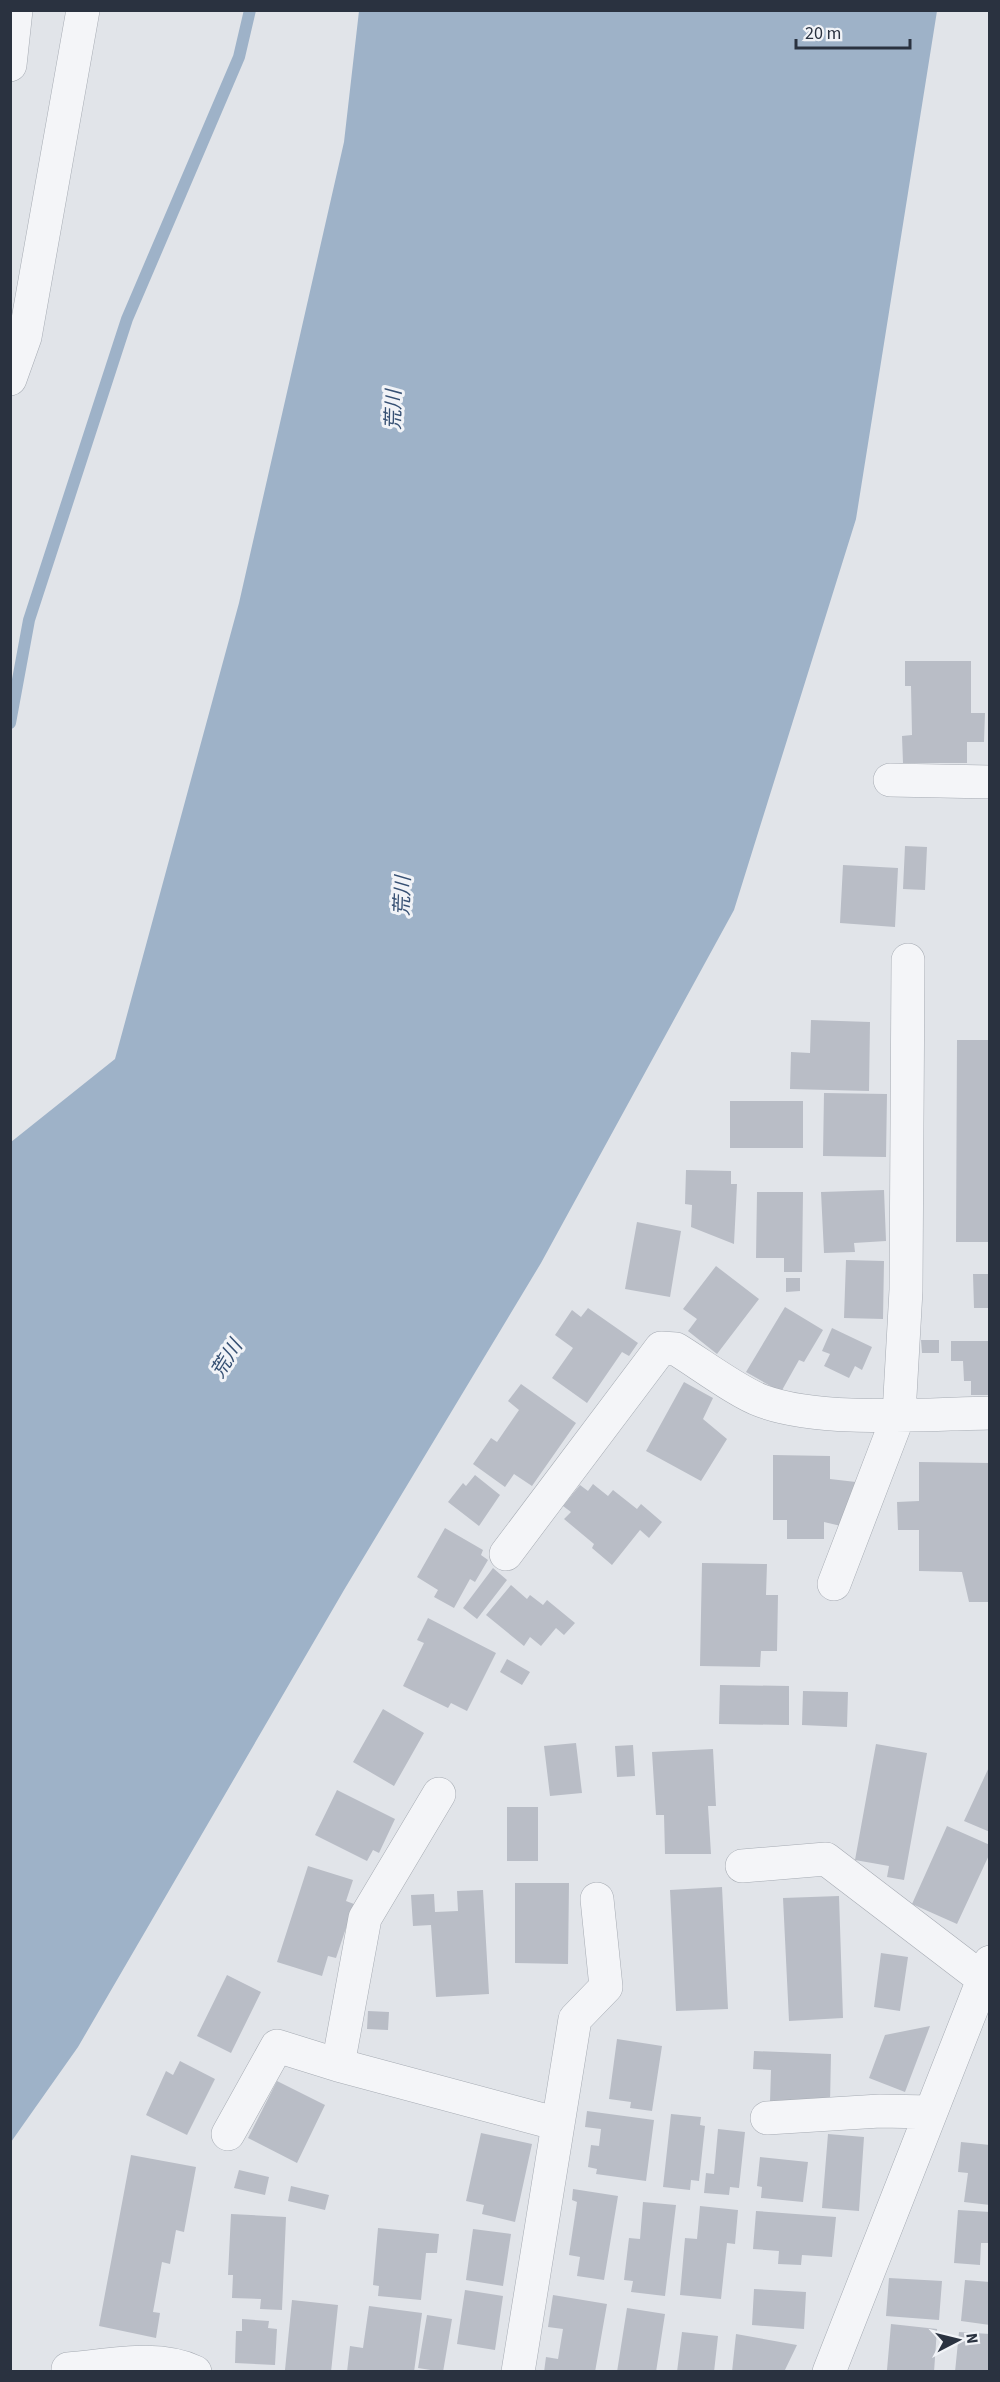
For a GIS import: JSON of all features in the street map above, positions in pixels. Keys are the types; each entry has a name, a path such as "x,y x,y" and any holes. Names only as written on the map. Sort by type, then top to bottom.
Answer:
{"street":[{"path":"10,65 16,10"},
{"path":"10,379 25,337 83,10"},
{"path":"10,266 34,289"},
{"path":"890,780 990,782"},
{"path":"834,1584 899,1414 906,1290 908,960"},
{"path":"506,1554 661,1348 676,1350 761,1401 798,1410 899,1414 990,1413"},
{"path":"338,2065 365,1918 438,1794"},
{"path":"742,1866 826,1859 986,1971 829,2372"},
{"path":"518,2372 575,2019 606,1987 597,1899"},
{"path":"228,2134 277,2046 338,2065 558,2124"},
{"path":"767,2118 880,2111 930,2112"},
{"path":"68,2369 109,2369 178,2364 192,2371"}],"water":[{"name":"荒川","path":"359,11 937,11 856,519 734,910 541,1263 344,1590 78,2047 11,2142 11,1142 115,1059 239,603 344,142"}],"building":[{"path":"905,661 971,661 971,713 985,713 984,742 967,742 967,763 903,763 902,736 912,735 911,686 905,686"},
{"path":"905,846 927,847 925,890 903,889"},
{"path":"843,865 898,868 895,927 840,923"},
{"path":"811,1020 870,1022 869,1091 790,1089 791,1052 810,1053"},
{"path":"957,1040 990,1040 990,1242 956,1242"},
{"path":"824,1093 887,1094 886,1157 823,1156"},
{"path":"730,1101 803,1101 803,1148 730,1148"},
{"path":"686,1170 731,1171 731,1184 737,1184 734,1244 691,1227 692,1205 685,1204"},
{"path":"884,1190 886,1241 854,1243 855,1252 824,1253 821,1192"},
{"path":"757,1192 803,1192 802,1272 784,1272 784,1258 756,1258"},
{"path":"637,1222 681,1231 670,1297 625,1289"},
{"path":"846,1260 884,1261 883,1319 844,1318"},
{"path":"716,1266 759,1299 717,1354 688,1331 697,1319 683,1309"},
{"path":"973,1274 990,1274 990,1308 974,1308"},
{"path":"786,1278 800,1278 800,1291 786,1292"},
{"path":"785,1307 823,1330 804,1362 799,1360 781,1392 746,1372"},
{"path":"588,1308 638,1343 629,1356 622,1352 587,1403 552,1378 573,1348 555,1335 572,1310 581,1317"},
{"path":"832,1328 872,1347 862,1370 855,1366 849,1378 824,1366 830,1354 822,1351"},
{"path":"921,1340 939,1340 939,1353 922,1353"},
{"path":"951,1341 990,1341 990,1395 971,1395 971,1381 964,1381 963,1361 951,1361"},
{"path":"684,1382 713,1398 703,1419 727,1439 701,1481 646,1451"},
{"path":"521,1384 576,1423 532,1486 514,1474 505,1487 473,1464 491,1438 497,1442 519,1410 508,1401"},
{"path":"773,1455 830,1456 830,1479 856,1482 841,1526 824,1522 824,1539 787,1539 787,1520 773,1520"},
{"path":"919,1462 990,1463 990,1602 969,1602 962,1572 919,1571 919,1530 898,1530 897,1502 919,1501"},
{"path":"475,1475 500,1495 479,1526 448,1502 463,1483 466,1486"},
{"path":"593,1484 608,1496 613,1490 637,1509 641,1504 662,1522 649,1538 640,1530 612,1565 592,1548 594,1544 564,1519 571,1512 563,1506 580,1485 588,1491"},
{"path":"445,1528 483,1550 481,1555 488,1560 475,1582 470,1579 454,1608 434,1597 438,1590 417,1577"},
{"path":"702,1563 767,1564 766,1595 778,1595 777,1651 761,1651 760,1667 700,1666"},
{"path":"493,1568 507,1580 477,1619 463,1608"},
{"path":"511,1585 527,1599 530,1595 543,1605 547,1600 575,1623 564,1635 556,1628 541,1646 530,1637 524,1646 486,1615"},
{"path":"428,1618 496,1653 467,1711 451,1703 448,1708 403,1686 424,1643 417,1640"},
{"path":"507,1659 530,1672 522,1685 500,1672"},
{"path":"720,1685 789,1686 789,1725 719,1724"},
{"path":"803,1691 848,1692 847,1727 802,1725"},
{"path":"383,1709 424,1733 394,1786 353,1762"},
{"path":"576,1743 582,1793 550,1796 544,1746"},
{"path":"876,1744 927,1753 904,1880 887,1877 889,1866 855,1860"},
{"path":"633,1745 635,1776 617,1777 615,1746"},
{"path":"713,1749 716,1806 708,1806 711,1854 665,1854 664,1815 656,1815 652,1752"},
{"path":"990,1765 990,1832 964,1821"},
{"path":"337,1790 395,1819 379,1853 373,1850 367,1861 315,1835"},
{"path":"507,1807 538,1807 538,1861 507,1861"},
{"path":"947,1826 990,1845 990,1853 957,1924 912,1904"},
{"path":"308,1866 353,1880 346,1901 354,1904 336,1958 328,1956 322,1976 277,1962"},
{"path":"515,1883 569,1883 568,1964 515,1963"},
{"path":"722,1887 728,2009 676,2011 670,1890"},
{"path":"483,1890 489,1994 436,1997 431,1925 413,1926 411,1895 434,1894 435,1912 458,1911 457,1891"},
{"path":"839,1896 843,2018 789,2021 783,1898"},
{"path":"881,1953 908,1957 900,2011 874,2007"},
{"path":"227,1975 261,1992 231,2053 197,2036"},
{"path":"368,2011 389,2012 388,2030 367,2029"},
{"path":"930,2026 905,2092 869,2078 885,2035"},
{"path":"617,2039 662,2046 652,2111 630,2108 631,2102 609,2099"},
{"path":"754,2051 831,2054 830,2103 770,2102 771,2070 753,2069"},
{"path":"180,2061 215,2079 187,2135 146,2115 166,2071 173,2075"},
{"path":"277,2081 325,2105 297,2163 248,2138"},
{"path":"587,2111 654,2120 646,2181 596,2174 597,2169 588,2167 591,2145 599,2146 601,2129 585,2127"},
{"path":"671,2114 701,2117 700,2125 705,2126 699,2181 691,2180 690,2190 663,2187"},
{"path":"718,2129 745,2132 739,2188 730,2187 729,2195 704,2193 706,2173 714,2174"},
{"path":"481,2133 532,2144 515,2222 482,2214 484,2205 466,2201"},
{"path":"828,2134 864,2137 859,2211 822,2208"},
{"path":"961,2142 990,2145 990,2205 964,2202 968,2173 958,2172"},
{"path":"131,2155 196,2167 184,2232 176,2230 170,2264 162,2262 153,2312 160,2313 156,2338 99,2326"},
{"path":"760,2157 808,2162 803,2202 761,2198 762,2187 757,2186"},
{"path":"239,2170 269,2177 265,2195 234,2188"},
{"path":"291,2186 329,2195 325,2210 288,2201"},
{"path":"573,2189 618,2196 604,2280 577,2276 580,2257 569,2255 577,2202 572,2200"},
{"path":"643,2202 676,2205 665,2296 631,2292 633,2281 624,2280 629,2238 640,2239"},
{"path":"700,2206 738,2210 735,2244 727,2243 721,2299 680,2295 685,2238 697,2239"},
{"path":"958,2210 990,2212 988,2243 981,2243 980,2265 954,2263"},
{"path":"756,2211 836,2217 832,2257 802,2255 801,2265 778,2264 779,2251 753,2249"},
{"path":"231,2214 286,2217 282,2310 260,2309 261,2299 232,2298 233,2275 228,2275"},
{"path":"378,2228 439,2234 437,2253 426,2253 421,2300 378,2296 379,2286 373,2285"},
{"path":"473,2229 511,2234 503,2286 466,2280"},
{"path":"889,2278 942,2281 939,2320 886,2316"},
{"path":"965,2280 990,2282 990,2325 961,2321"},
{"path":"754,2289 806,2292 804,2329 752,2325"},
{"path":"465,2290 503,2296 495,2350 457,2344"},
{"path":"553,2295 607,2304 595,2372 544,2372 546,2357 558,2359 563,2329 548,2327"},
{"path":"292,2300 338,2305 331,2372 285,2370"},
{"path":"369,2306 422,2313 414,2372 347,2372 350,2346 363,2348"},
{"path":"627,2308 665,2314 656,2372 617,2372"},
{"path":"427,2315 452,2319 443,2372 418,2368"},
{"path":"242,2319 269,2321 268,2328 277,2329 275,2365 235,2363 236,2331 242,2331"},
{"path":"891,2324 937,2329 934,2372 887,2370"},
{"path":"682,2332 718,2336 714,2372 677,2372"},
{"path":"959,2332 990,2334 988,2372 955,2372"},
{"path":"736,2334 797,2345 784,2372 732,2372"}],"waterway":[{"path":"10,723 29,620 127,319 239,57 250,10"}]}
